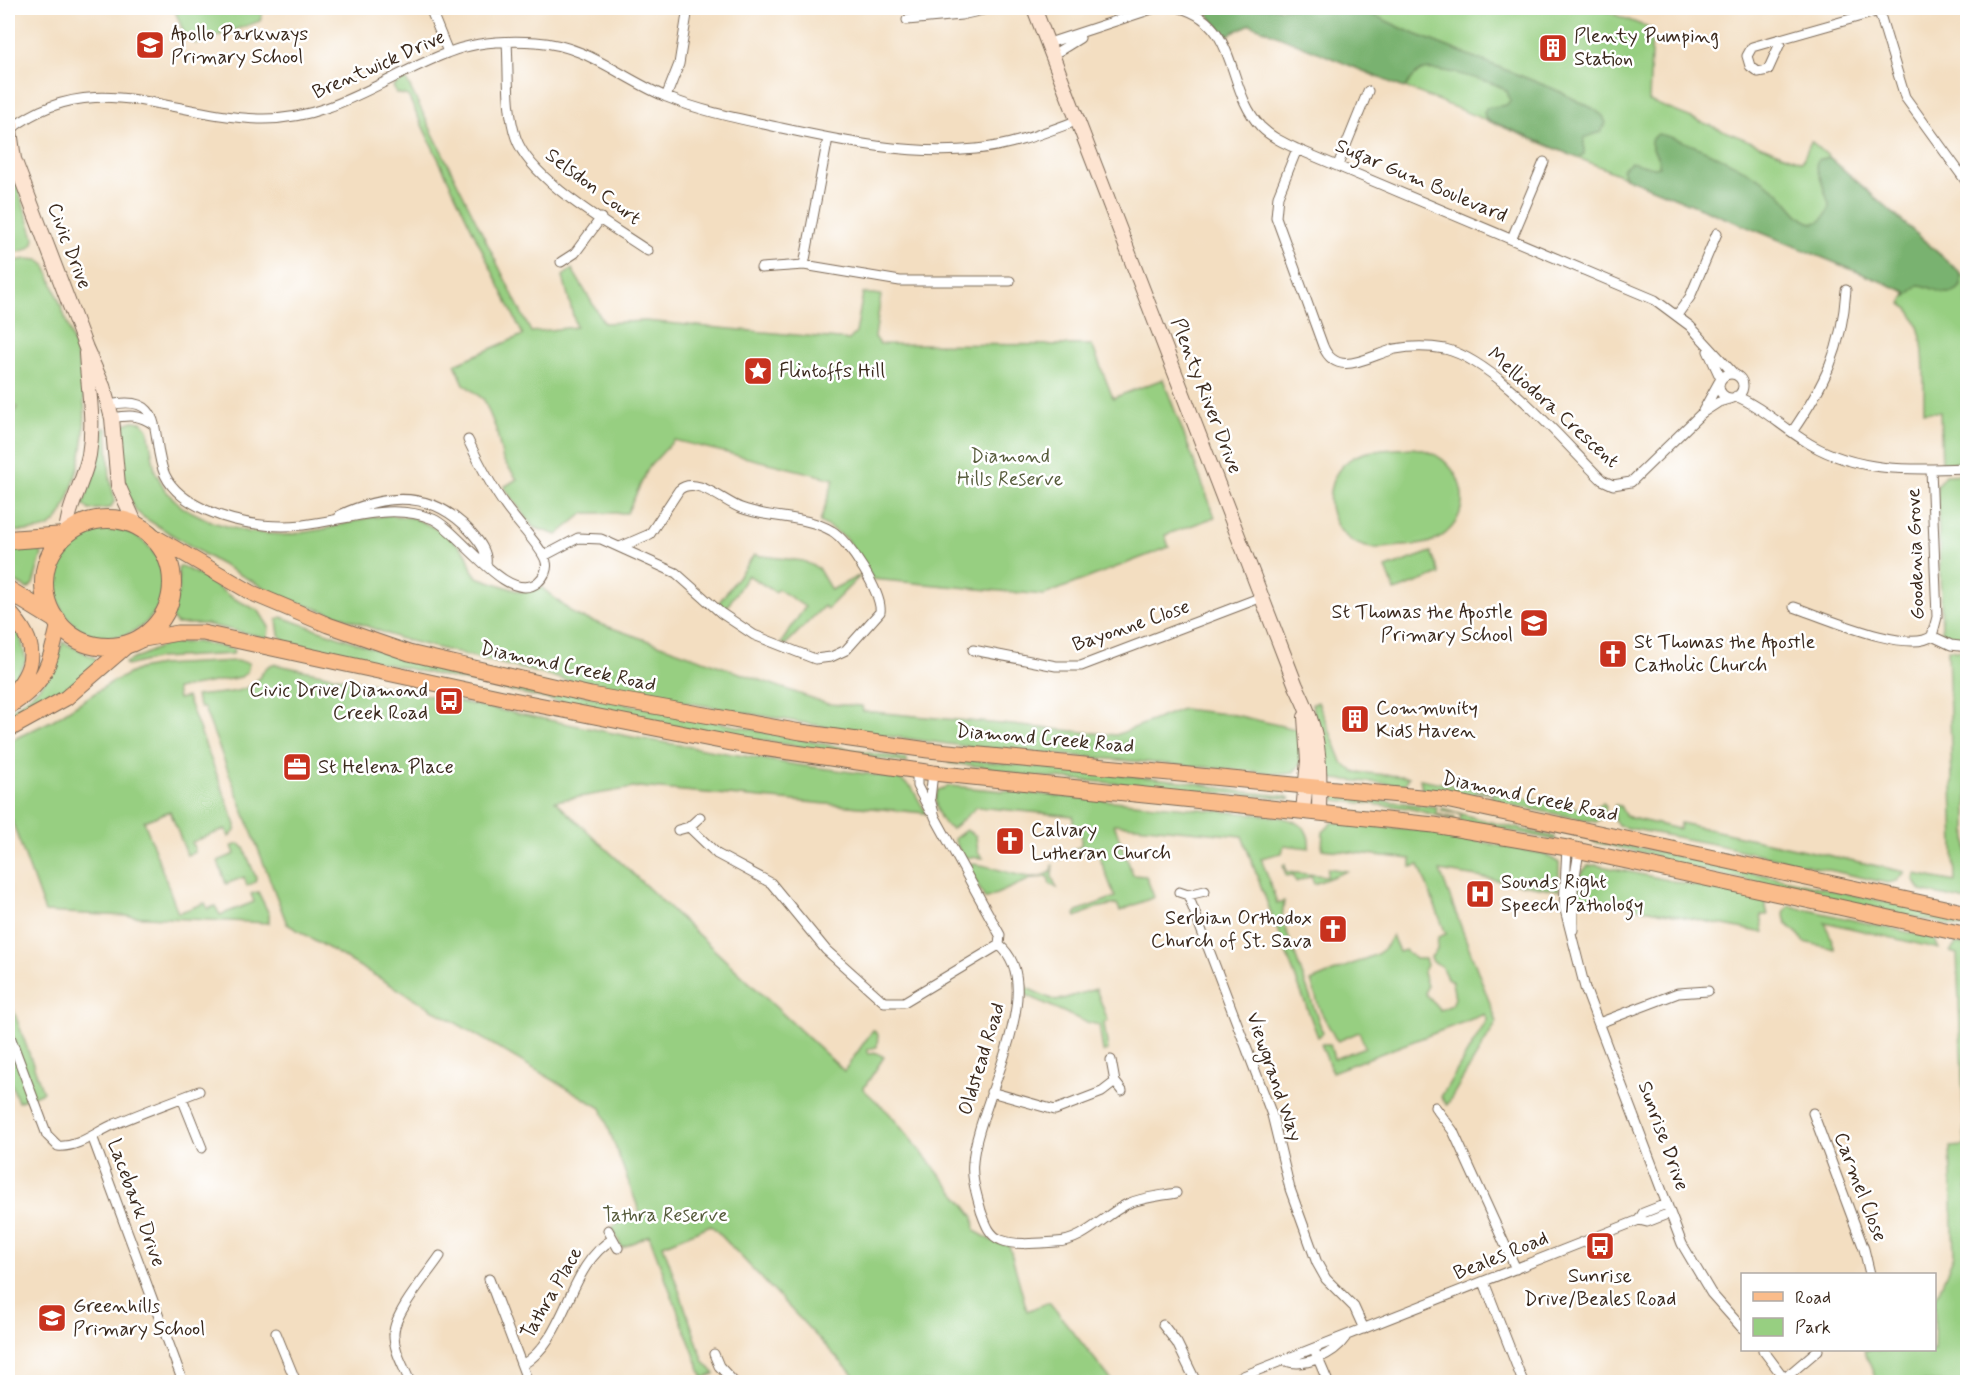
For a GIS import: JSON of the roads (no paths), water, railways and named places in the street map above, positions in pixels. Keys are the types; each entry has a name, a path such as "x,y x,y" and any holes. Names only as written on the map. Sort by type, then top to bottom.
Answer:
{"highway":[{"path":"8,590 58,622 75,637 95,645 110,647 134,641 150,631 163,615 172,585 164,554 140,528 118,520 104,519 84,524 66,536 52,552 45,578 46,597 58,622"},
{"path":"8,540 66,536"}],"main road":[{"name":"Diamond Creek Road","path":"140,528 259,596 328,625 409,652 628,703 801,732 928,750 1441,799 1968,913"},
{"path":"8,611 25,631 31,657 26,675 8,698"},
{"path":"8,706 28,694 44,675 51,661 58,622"},
{"path":"8,730 66,698 134,641 178,633 203,633 650,729 933,773 1403,820 1573,850 1968,935"},
{"path":"917,771 920,756 928,750 933,762 933,773"},
{"name":"Sunrise Drive","path":"1573,850 1568,838 1576,828"}],"street":[{"path":"430,8 448,52"},
{"path":"666,97 679,64 688,8"},
{"path":"907,20 926,16 960,15 992,8"},
{"name":"Plenty River Drive","path":"1034,8 1055,47"},
{"name":"Plenty River Drive","path":"1039,8 1072,88 1079,120 1296,686 1307,738 1312,785 1319,812"},
{"path":"1055,47 1101,27 1155,8"},
{"name":"Sugar Gum Boulevard","path":"1180,8 1202,16 1220,36 1248,107 1260,126 1297,149 1635,289 1677,315 1734,374"},
{"path":"1782,39 1879,9 1905,98 1968,184"},
{"name":"Brentwick Drive","path":"9,125 66,100 93,96 244,118 306,115 356,98 448,52 507,42 537,42 583,52 666,97 722,115 828,138 891,148 933,151 980,149 1027,138 1079,120"},
{"name":"Selsdon Court","path":"507,42 513,125 519,147 532,167 648,251"},
{"path":"1338,165 1368,91"},
{"name":"Brentwick Drive","path":"9,125 35,112"},
{"name":"Civic Drive","path":"9,125 11,155 110,412 118,485 140,528"},
{"path":"804,265 828,138"},
{"name":"Melliodora Crescent","path":"1297,149 1278,196 1276,218 1323,346 1333,360 1349,364 1395,349 1419,346 1441,348 1463,355 1493,373 1602,480 1613,485 1626,484 1635,479 1702,413 1719,402 1735,397"},
{"path":"1512,238 1544,162"},
{"path":"561,262 575,253 600,218"},
{"path":"1677,315 1690,297 1717,233"},
{"path":"761,268 804,265 900,281 1010,281"},
{"path":"1791,432 1819,392 1834,357 1842,330 1846,290"},
{"name":"Sugar Gum Boulevard","path":"1699,336 1720,381"},
{"name":"Civic Drive","path":"66,536 68,516 87,463 92,415 86,348"},
{"path":"1769,414 1722,393 1720,381 1727,374 1734,374 1769,414 1791,432 1821,451 1858,464 1890,469 1968,468"},
{"name":"Melliodora Crescent","path":"1702,413 1720,381"},
{"path":"1735,397 1742,390 1743,382"},
{"path":"92,415 110,412 146,419 155,427 161,461 168,480 181,495 194,504 233,520 261,525 290,526 385,511 423,516 447,528 476,559 486,564 503,579 516,585 528,586 536,583 544,574 547,563 544,556 493,487 468,440"},
{"name":"Goodenia Grove","path":"1931,469 1937,617 1932,636"},
{"path":"544,556 567,542 584,537 601,538 620,547 676,573 722,613 754,635 809,657 827,658 846,650 880,612 879,600 874,590 849,548 836,533 815,524 741,508 695,484 686,485 679,490 650,534 620,547"},
{"name":"Bayonne Close","path":"973,650 1056,666 1081,666 1262,597"},
{"path":"1794,607 1862,631 1893,638 1921,642 1932,636 1951,645 1968,646"},
{"name":"Oldstead Road","path":"917,771 920,795 1000,935 999,945 1009,954 1014,966 1018,998 977,1135 973,1162 976,1192 985,1223 995,1237 1006,1242 1063,1242 1080,1235 1128,1204 1176,1193"},
{"name":"Oldstead Road","path":"933,773 930,794 935,818"},
{"name":"Plenty River Drive","path":"1303,811 1312,785"},
{"path":"678,830 689,826 700,817"},
{"path":"689,826 717,854 771,883 826,950 884,1002 904,1002 999,945"},
{"name":"Sunrise Drive","path":"1573,850 1569,907 1578,967 1668,1208 1700,1277 1741,1326"},
{"name":"Viewgrand Way","path":"1205,891 1184,894 1272,1115 1290,1190 1317,1263 1326,1279 1354,1307 1364,1329"},
{"path":"1599,1023 1678,993 1708,991"},
{"name":"Lacebark Drive","path":"8,1030 50,1140 63,1146 199,1091"},
{"path":"1111,1060 1115,1082 1122,1091"},
{"path":"991,1092 1055,1110 1102,1092 1115,1082"},
{"path":"182,1098 202,1148"},
{"path":"1435,1107 1453,1131 1516,1269"},
{"name":"Carmel Close","path":"1813,1113 1864,1249 1870,1273"},
{"name":"Lacebark Drive","path":"92,1136 183,1383"},
{"name":"Beales Road","path":"1228,1383 1286,1361 1295,1363 1340,1345 1345,1338 1364,1329 1639,1220 1647,1222 1668,1208"},
{"name":"Tathra Place","path":"522,1365 542,1350 597,1251 613,1239"},
{"path":"410,1383 394,1342 394,1329 399,1316 440,1256"},
{"path":"489,1279 528,1383"},
{"path":"1484,1282 1523,1383"},
{"path":"1163,1326 1182,1352 1196,1383"},
{"path":"276,1333 296,1383"},
{"path":"1764,1351 1786,1380 1817,1351"},
{"path":"1316,1353 1328,1383"},
{"path":"714,1354 719,1366 734,1383"}],"place":[{"name":"Apollo Parkways Primary School","path":"150,45"},
{"name":"Plenty Pumping Station","path":"1553,48"},
{"name":"Flintoffs Hill","path":"758,371"},
{"name":"St Thomas the Apostle Primary School","path":"1534,623"},
{"name":"St Thomas the Apostle Catholic Church","path":"1613,654"},
{"name":"Civic Drive/Diamond Creek Road","path":"449,701"},
{"name":"Community Kids Haven","path":"1355,719"},
{"name":"St Helena Place","path":"297,767"},
{"name":"Calvary Lutheran Church","path":"1010,841"},
{"name":"Sounds Right Speech Pathology","path":"1480,894"},
{"name":"Serbian Orthodox Church of St. Sava","path":"1333,929"},
{"name":"Sunrise Drive/Beales Road","path":"1600,1246"},
{"name":"Greenhills Primary School","path":"52,1318"}],"park label":[{"name":"Diamond Hills Reserve","path":"1010,468"},
{"name":"Tathra Reserve","path":"665,1215"}]}
